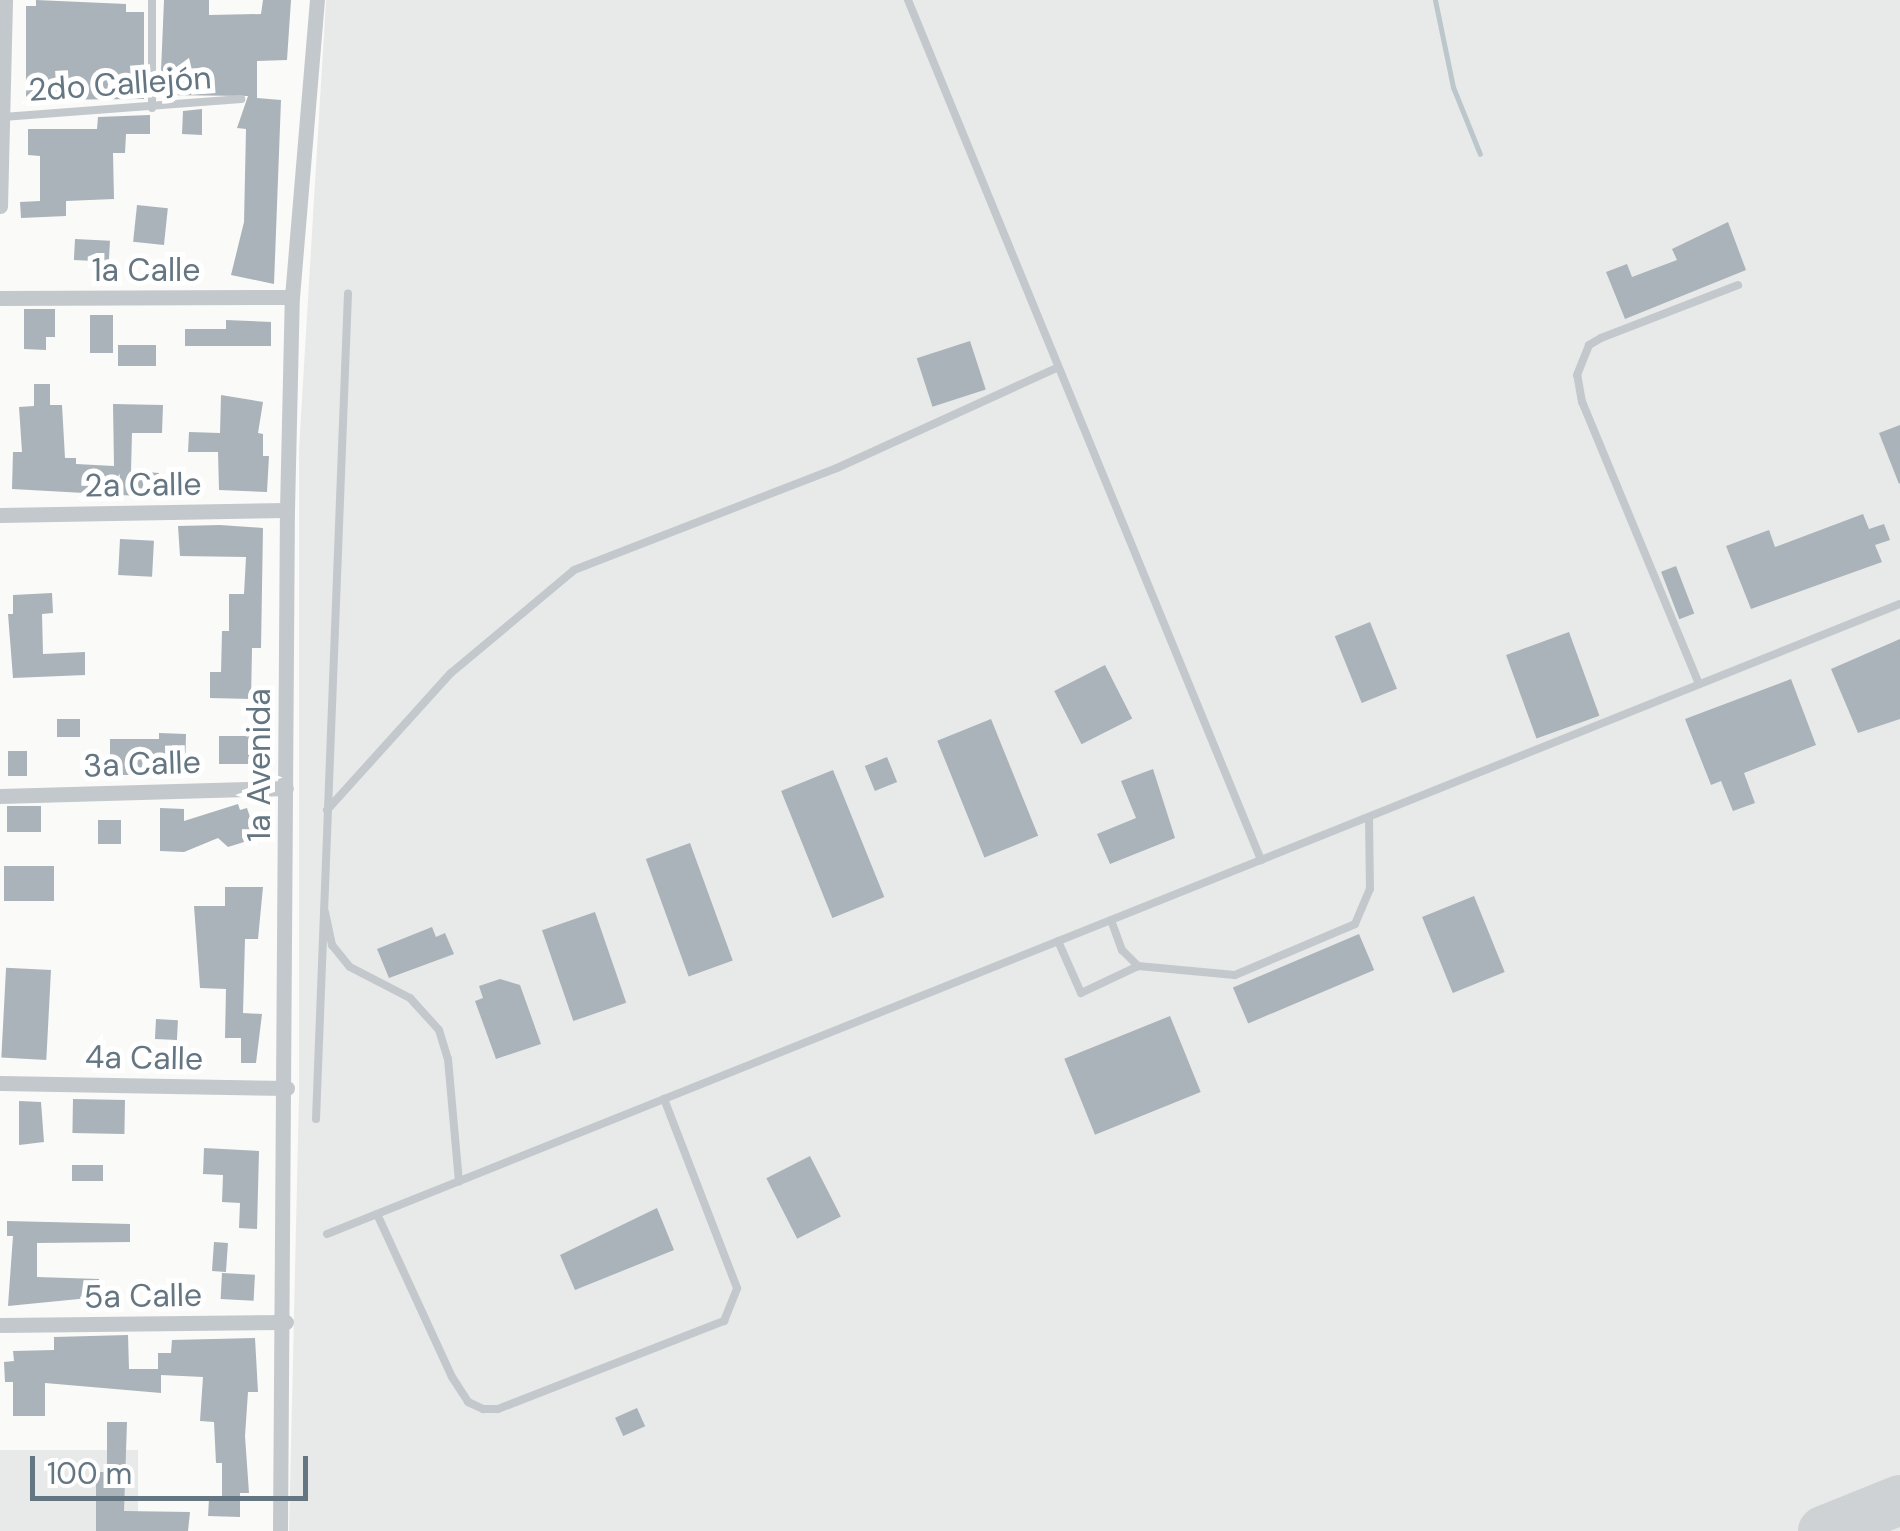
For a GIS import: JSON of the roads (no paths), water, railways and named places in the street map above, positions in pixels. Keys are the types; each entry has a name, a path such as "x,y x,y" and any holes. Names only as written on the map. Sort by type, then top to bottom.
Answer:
{"street":[{"path":"0,206 4,0"},
{"name":"1a Avenida","path":"280,1531 286,1322 287,510 292,297 317,0"},
{"name":"1a Calle","path":"0,298 292,297"},
{"name":"2a Calle","path":"0,515 287,510"},
{"name":"3a Calle","path":"0,796 286,788"},
{"name":"4a Calle","path":"0,1083 287,1088"},
{"name":"5a Calle","path":"0,1324 286,1322"}],"lane":[{"path":"152,0 152,108"},
{"path":"908,0 1261,860"},
{"name":"2do Callejón","path":"3,117 241,99"},
{"path":"1699,684 1582,402 1577,375 1590,345 1601,338 1738,285"},
{"path":"316,1119 348,294"},
{"path":"328,810 450,673 574,570 837,468 1056,368"},
{"path":"328,1234 1900,604"},
{"path":"1058,942 1081,993 1138,966 1234,975 1355,924 1370,889 1369,818"},
{"path":"322,898 332,945 350,968 419,1004 439,1030 448,1058 458,1182"},
{"path":"1111,920 1122,950 1138,966"},
{"path":"377,1214 452,1377 468,1402 484,1408 498,1410 724,1321 736,1304 731,1264 664,1099"}],"waterway":[{"path":"1435,0 1453,87 1480,154"}]}
